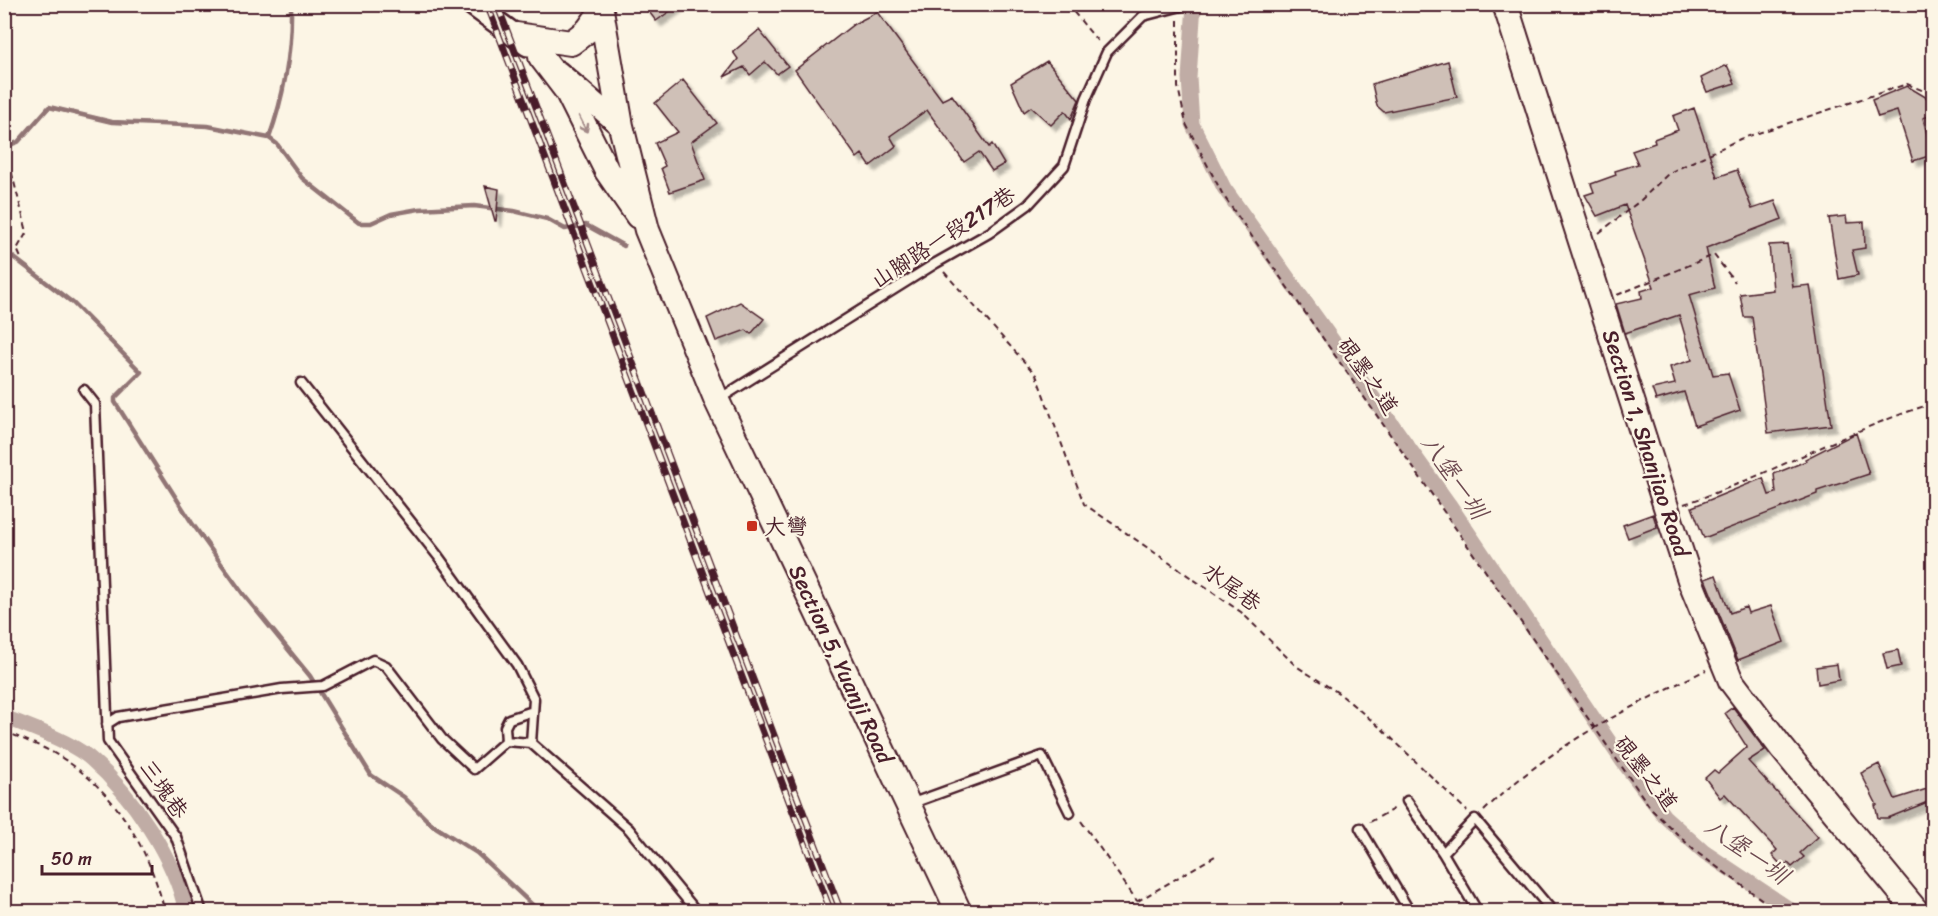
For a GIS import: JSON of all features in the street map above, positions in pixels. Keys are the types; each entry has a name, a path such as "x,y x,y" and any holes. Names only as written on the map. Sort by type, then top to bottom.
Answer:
{"main road":[{"name":"Section 1, Shanjiao Road","path":"1504,4 1691,583 1731,681 1781,747 1917,912"},
{"path":"516,35 571,43 588,30 600,8"},
{"path":"600,8 621,126 647,230"},
{"path":"541,57 567,92 607,171 647,230"},
{"name":"Section 5, Yuanji Road","path":"647,230 717,401 959,912"}],"street":[{"path":"472,4 494,22 516,35 621,126"}],"lane":[{"name":"山腳路一段217巷","path":"717,401 936,263 990,233 1029,205 1064,166 1086,99 1107,52 1143,16 1178,5 1189,4"},
{"path":"301,383 438,556 517,665 534,699 531,743"},
{"name":"三塊巷","path":"84,390 95,404 108,741 176,837 202,912"},
{"path":"108,723 118,717 141,713 282,689 323,686 373,660 386,666 442,739 474,769 506,741 531,743 629,829 697,912"},
{"path":"506,741 505,727 509,719 533,711"},
{"path":"907,805 1042,756 1070,813"},
{"path":"1407,801 1443,853 1478,912"},
{"path":"1443,853 1475,819 1553,912"},
{"path":"1360,828 1410,912"}],"path":[{"path":"1067,4 1107,52"},
{"name":"硯墨之道","path":"1178,5 1178,87 1186,124 1224,195 1652,810 1695,851 1779,912"},
{"path":"1582,246 1641,200 1669,173 1740,140 1907,84 1934,95"},
{"path":"4,155 7,155 27,232 17,249 21,258"},
{"path":"1600,303 1714,255 1735,282"},
{"name":"水尾巷","path":"936,263 1036,375 1084,504 1241,612 1296,666 1340,694 1382,729 1475,819"},
{"path":"1667,510 1816,451 1877,422 1934,403"},
{"path":"1475,819 1502,793 1593,728 1617,713 1723,662"},
{"path":"4,731 59,756 113,800 135,832 144,851 157,880 165,912"},
{"path":"1360,828 1407,801"},
{"path":"1081,821 1137,901"},
{"path":"1121,911 1215,856"}],"building":[{"path":"643,4 680,4 656,21"},
{"path":"877,12 942,100 952,95 989,147 992,144 1004,164 992,171 979,152 964,162 927,110 890,136 896,146 870,166 862,154 857,158 795,70 854,24"},
{"path":"759,30 788,66 777,74 765,62 750,75 744,67 724,77 738,59 733,52"},
{"path":"1047,61 1079,100 1071,119 1065,111 1051,125 1031,107 1024,112 1011,83"},
{"path":"1448,61 1457,97 1384,112 1377,106 1372,84"},
{"path":"1727,65 1735,83 1707,92 1701,78"},
{"path":"683,80 717,123 691,142 705,180 670,192 661,168 665,166 655,143 678,132 655,103"},
{"path":"1907,86 1929,99 1933,115 1923,118 1932,155 1913,161 1897,111 1878,117 1872,100"},
{"path":"1694,108 1717,177 1737,170 1752,209 1775,201 1782,219 1706,248 1715,288 1689,295 1713,375 1728,373 1740,410 1695,426 1684,392 1656,400 1652,389 1675,384 1670,367 1692,360 1679,315 1625,333 1616,304 1642,298 1641,291 1654,287 1625,205 1597,216 1585,195 1594,192 1591,184 1616,175 1615,171 1638,164 1632,151 1655,143 1654,139 1678,130 1673,116"},
{"path":"485,186 499,189 496,221 495,221"},
{"path":"1846,216 1847,223 1864,222 1865,248 1852,250 1858,275 1839,279 1829,218"},
{"path":"1787,244 1793,287 1810,285 1831,425 1768,433 1752,317 1744,317 1740,294 1773,290 1769,245"},
{"path":"740,302 764,319 751,334 746,330 716,341 707,318"},
{"path":"1856,433 1869,474 1817,491 1817,494 1704,538 1692,507 1763,478 1769,495 1776,493 1774,474 1806,461 1805,459"},
{"path":"1653,514 1657,527 1628,538 1623,525"},
{"path":"1716,575 1730,613 1746,607 1748,613 1771,606 1784,642 1738,660 1705,579"},
{"path":"1898,650 1901,666 1887,669 1883,653"},
{"path":"1837,664 1839,680 1818,684 1816,667"},
{"path":"1733,707 1765,750 1748,761 1818,837 1800,853 1804,857 1792,867 1788,863 1783,867 1772,855 1777,850 1725,794 1720,798 1705,778 1714,770 1718,773 1747,747 1725,713"},
{"path":"1879,764 1895,799 1927,789 1930,801 1888,818 1878,818 1875,805 1877,805 1861,773"}],"waterway":[{"path":"269,138 286,72 291,4"},
{"name":"八堡一圳","path":"1194,4 1189,78 1192,124 1224,188 1449,504 1623,762 1664,816 1704,852 1794,912"},
{"path":"4,147 18,142 49,107 112,122 208,126 269,138 277,144 302,178 359,223 371,223 391,214 419,209 474,206 514,211 547,219 565,229 586,225 624,246"},
{"path":"4,250 73,303 141,372 115,398 115,402 192,523 243,594 310,676 371,775 404,797 431,824 477,853 540,912"},
{"path":"4,717 49,735 83,753 122,790 162,849 172,870 186,912"}],"railway":[{"path":"487,4 831,912"},
{"path":"497,4 841,912"}],"place":[{"name":"大彎","path":"752,526"}]}
